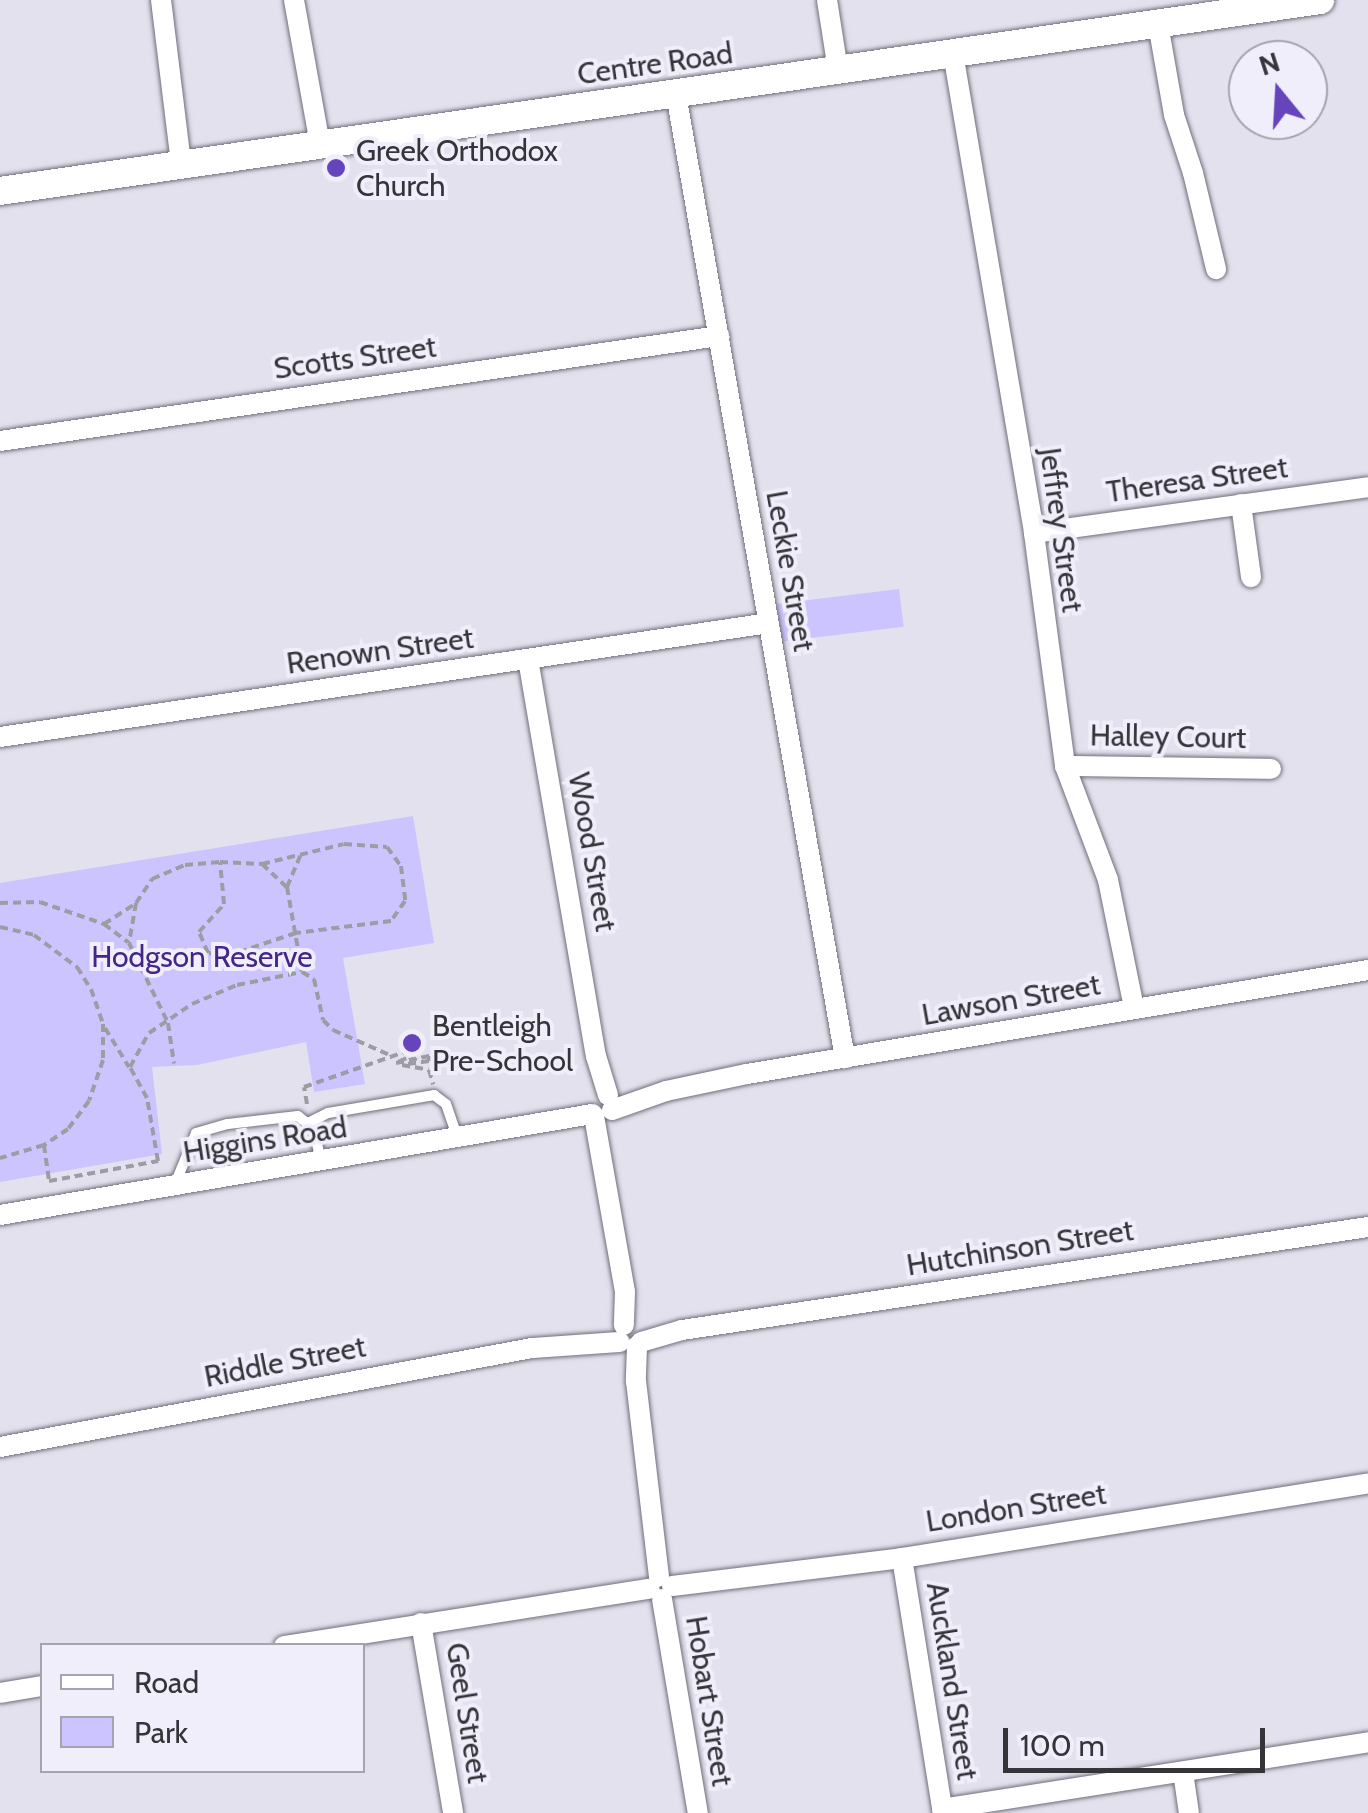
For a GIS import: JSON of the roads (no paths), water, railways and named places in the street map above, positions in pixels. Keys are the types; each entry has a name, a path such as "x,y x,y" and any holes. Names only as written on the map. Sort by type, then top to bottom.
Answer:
{"main road":[{"name":"Centre Road","path":"0,191 1320,0"}],"street":[{"path":"161,0 181,164"},
{"path":"294,0 320,144"},
{"path":"827,0 838,70"},
{"path":"1158,24 1174,115 1194,173 1216,269"},
{"name":"Jeffrey Street","path":"953,54 1034,533 1064,766 1104,867 1134,1008"},
{"name":"Leckie Street","path":"676,94 844,1058"},
{"name":"Scotts Street","path":"0,440 719,336"},
{"name":"Theresa Street","path":"1034,533 1368,487"},
{"path":"1241,504 1251,578"},
{"name":"Renown Street","path":"0,737 769,624"},
{"name":"Wood Street","path":"528,659 596,1056 600,1105"},
{"name":"Halley Court","path":"1064,766 1242,765 1271,769"},
{"name":"Lawson Street","path":"600,1105 844,1058 1368,970"},
{"name":"Higgins Road","path":"0,1215 458,1138 600,1105"},
{"name":"Hobart Street","path":"600,1105 661,1588 698,1813"},
{"name":"Hutchinson Street","path":"631,1336 1368,1227"},
{"name":"Riddle Street","path":"0,1446 342,1381 631,1336"},
{"name":"London Street","path":"301,1643 661,1588 902,1558 1368,1483"},
{"name":"Auckland Street","path":"902,1558 943,1811"},
{"name":"Geel Street","path":"421,1622 453,1813"},
{"path":"0,1693 40,1686"},
{"path":"943,1811 1368,1742"},
{"path":"1183,1772 1189,1813"}],"lane":[{"path":"174,1185 191,1139 204,1129 288,1116 310,1122 328,1113 434,1095 446,1104 458,1138"},
{"path":"310,1122 322,1162"}],"place":[{"name":"Greek Orthodox Church","path":"336,168"},
{"name":"Bentleigh Pre-School","path":"412,1043"}],"park label":[{"name":"Hodgson Reserve","path":"202,957"}]}
